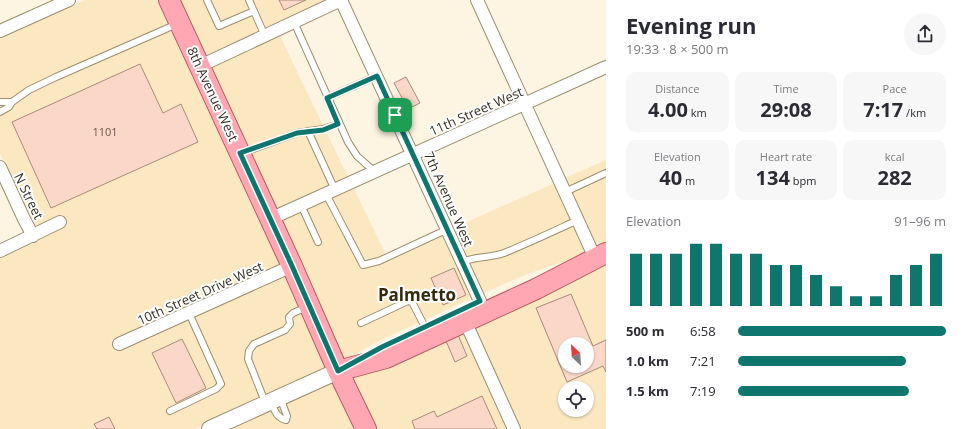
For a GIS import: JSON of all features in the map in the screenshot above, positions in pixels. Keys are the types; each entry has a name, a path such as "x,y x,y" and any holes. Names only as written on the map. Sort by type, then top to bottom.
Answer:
{"main road":[{"name":"8th Avenue West","path":"170,0 292,266 338,371 366,429"},
{"path":"338,371 382,347 480,301 532,279 600,255"},
{"path":"338,371 386,358 536,288 600,255"}],"street":[{"path":"0,30 69,0"},
{"path":"200,66 294,22 328,3 341,0"},
{"name":"7th Avenue West","path":"341,0 414,154 480,301"},
{"path":"477,0 578,220 600,255"},
{"name":"11th Street West","path":"270,219 606,67"},
{"name":"N Street","path":"1,173 33,236"},
{"path":"0,251 60,222"},
{"name":"10th Street Drive West","path":"118,344 292,266"},
{"path":"465,321 514,429"},
{"path":"210,429 338,371"}],"lane":[{"path":"207,0 219,26 254,11"},
{"path":"249,0 265,36"},
{"path":"294,22 338,124 357,156 375,172"},
{"path":"0,112 29,90 180,23"},
{"path":"327,98 377,76"},
{"path":"0,102 12,102"},
{"path":"240,153 297,133 323,130 338,124"},
{"path":"308,132 331,192 363,265 378,261 448,229"},
{"path":"565,192 606,173"},
{"path":"301,205 318,242"},
{"path":"462,262 472,258 483,258 504,253 578,220"},
{"path":"361,323 408,301 412,302 424,327"},
{"path":"272,401 248,359 249,351 254,344 285,330 290,324 289,317 293,313 310,306"},
{"path":"170,411 216,389 221,384 189,313"}],"shaded area":[{"path":"85,0 163,0 285,263 111,341 116,352 290,274 331,367 195,429 0,429 0,258 32,244 68,225 62,214 35,228 0,153 0,38"},
{"path":"176,0 326,0 202,57"},
{"path":"280,36 348,177 273,211 208,69"},
{"path":"606,160 606,246 598,249 565,178"},
{"path":"555,183 587,254 530,273 483,293 453,228"},
{"path":"354,189 387,257 443,233 472,298 379,341 341,362 278,222"},
{"path":"606,260 606,429 520,429 473,324"},
{"path":"462,329 508,429 373,429 347,375"},
{"path":"336,379 360,429 226,429"}],"building":[{"path":"279,0 306,0 284,10"},
{"path":"140,64 163,113 181,104 198,142 51,208 12,122"},
{"path":"406,77 420,103 408,109 394,83"},
{"path":"454,268 466,295 443,305 431,278"},
{"path":"571,294 589,337 558,337 558,361 536,308"},
{"path":"458,335 467,356 455,362 446,341"},
{"path":"182,339 206,388 176,403 152,353"},
{"path":"606,340 606,372 603,366 594,370 594,346"},
{"path":"563,373 587,373 569,381 567,381"},
{"path":"482,396 497,429 415,429 412,421 434,411 437,417"},
{"path":"109,417 115,429 97,429 94,424"}],"district":[{"name":"Palmetto","path":"417,295"}],"route":[{"path":"377,76 395,115 480,301 382,347 338,371 240,153 297,133 323,130 338,124 327,98 377,76"}]}
